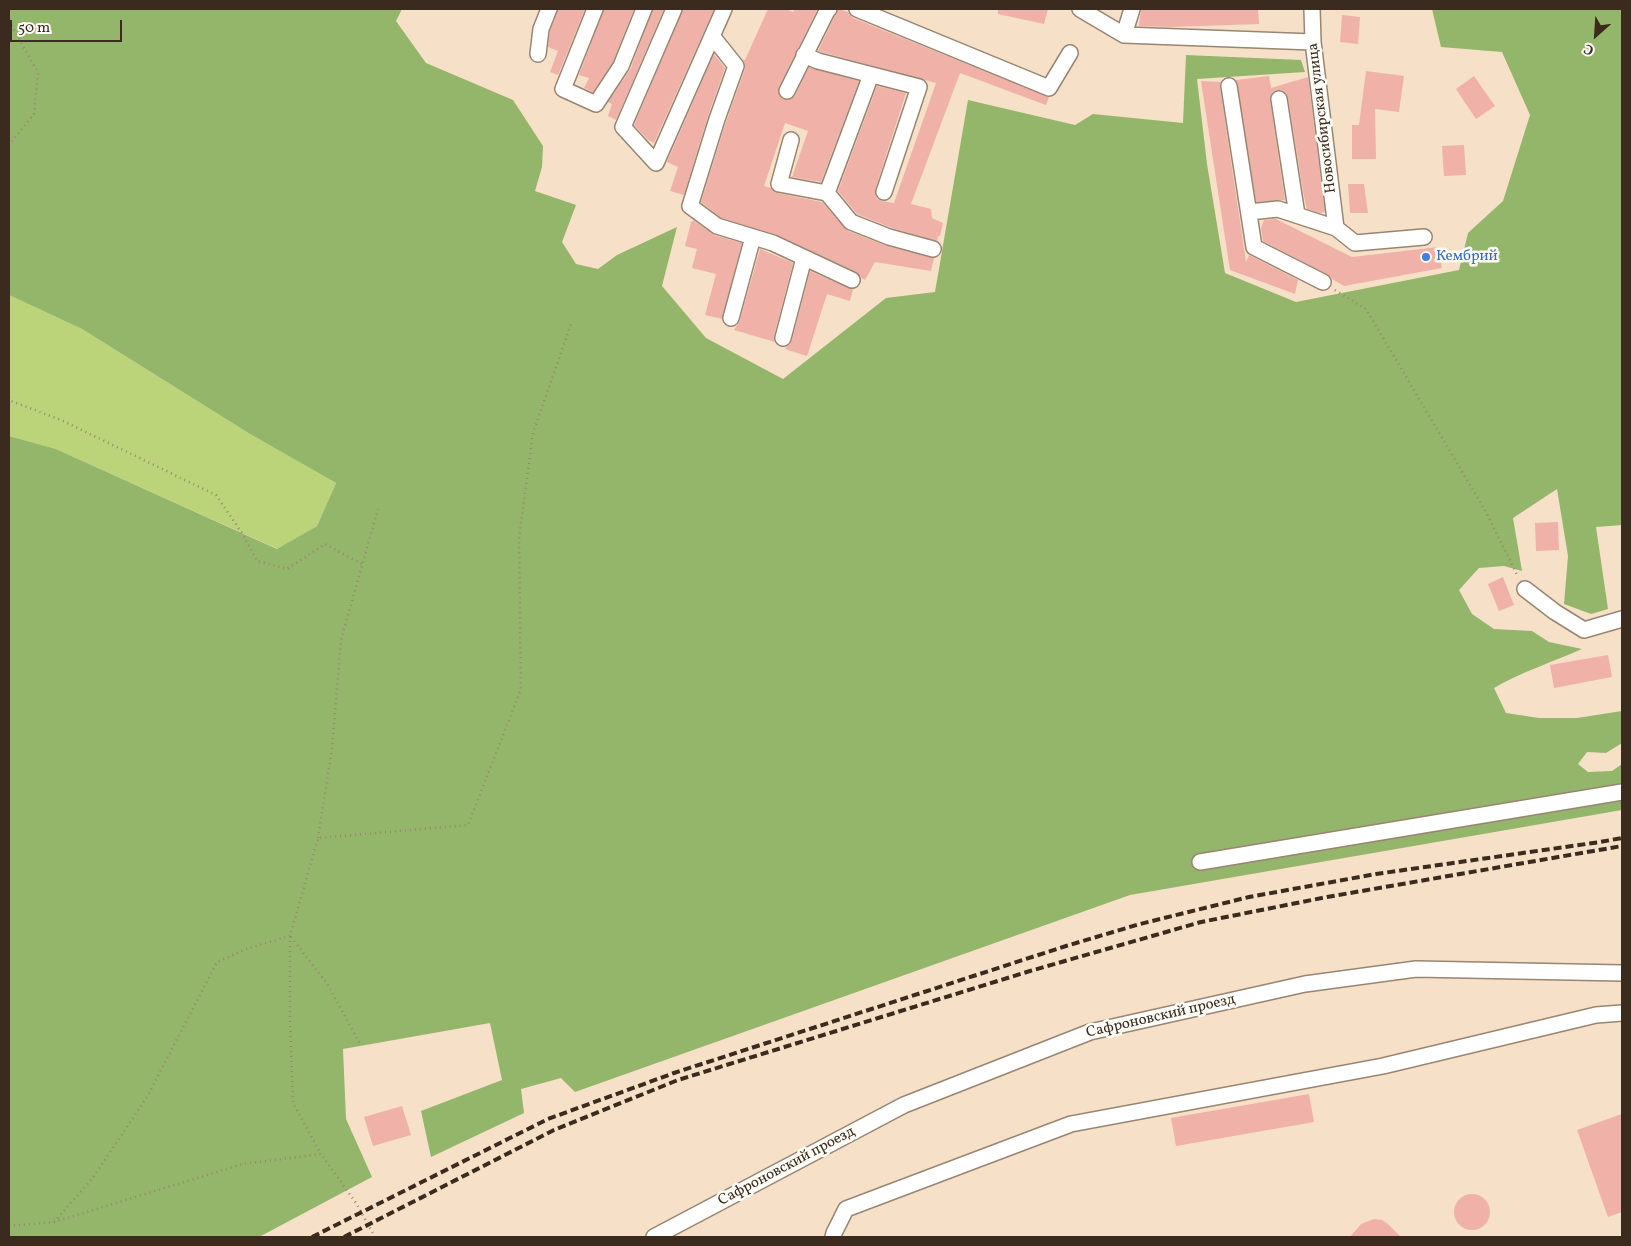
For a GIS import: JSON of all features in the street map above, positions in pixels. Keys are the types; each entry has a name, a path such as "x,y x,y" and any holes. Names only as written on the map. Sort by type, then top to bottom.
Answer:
{"street":[{"path":"538,54 541,29 549,9"},
{"path":"595,9 563,89 596,104 621,66 644,9"},
{"path":"674,9 623,127 656,163 724,9"},
{"path":"787,91 829,9"},
{"path":"857,9 1049,88 1070,53"},
{"path":"1080,9 1124,35 1313,42"},
{"path":"1124,35 1132,9"},
{"name":"Новосибирская улица","path":"1312,9 1313,42 1336,228"},
{"path":"712,36 736,66 717,119 690,206 717,226 773,243 852,280"},
{"path":"804,55 818,61 919,87 884,192"},
{"path":"827,193 871,75"},
{"path":"1229,86 1254,247 1323,282"},
{"path":"1279,99 1297,215"},
{"path":"791,140 779,184 827,193 851,222 889,237 933,249"},
{"path":"1249,212 1278,209 1336,228 1355,243 1424,237"},
{"path":"731,318 753,237"},
{"path":"782,338 804,258"},
{"path":"1525,589 1555,612 1584,630 1622,619"},
{"path":"1200,862 1622,792"},
{"name":"Сафроновский проезд","path":"654,1237 904,1105 1090,1032 1305,984 1416,969 1622,974"},
{"path":"833,1237 846,1209 1071,1124 1383,1066 1596,1015 1622,1013"}],"path":[{"path":"9,20 38,74 34,114 9,145"},
{"path":"1323,282 1366,309 1486,512 1525,589"},
{"path":"318,838 468,825 521,689 519,538 533,433 572,321"},
{"path":"9,397 12,401 61,420 216,495 242,533 257,561 286,569 325,544 362,564"},
{"path":"375,1237 356,1204 321,1154 293,1103 290,1020 290,936 318,838 332,749 341,640 378,509"},
{"path":"290,936 328,985 361,1046"},
{"path":"54,1222 92,1179 147,1097 217,962 246,949 290,936"},
{"path":"9,1226 54,1222 243,1164 321,1154"}],"green space":[{"path":"9,9 402,9 396,21 426,63 513,100 543,146 542,167 535,191 576,205 562,242 576,264 598,269 617,255 677,227 662,286 706,338 783,379 886,298 935,292 968,100 1075,125 1093,114 1183,123 1186,55 1301,60 1305,72 1197,79 1207,164 1225,273 1296,302 1459,270 1468,233 1503,201 1530,115 1502,52 1441,47 1432,9 1622,9 1622,525 1596,527 1608,609 1591,614 1564,604 1568,556 1557,489 1513,518 1522,571 1504,566 1479,568 1459,590 1472,614 1494,629 1532,631 1549,642 1582,649 1526,672 1494,688 1506,713 1539,718 1577,718 1622,711 1622,743 1606,753 1587,752 1578,764 1588,772 1612,771 1622,764 1622,810 1130,895 575,1092 561,1078 521,1089 524,1113 431,1157 421,1111 502,1080 490,1023 343,1049 346,1119 372,1177 259,1237 9,1237 9,436 56,449 277,549 317,526 336,483 250,434 82,329 9,295"},
{"path":"9,295 82,329 250,434 336,483 317,526 278,549 56,449 9,436"}],"building":[{"path":"558,9 585,9 558,75 550,72 558,51 548,47 550,31"},
{"path":"604,9 634,9 613,62 593,92 584,88 589,78 579,75"},
{"path":"653,9 664,9 616,120 608,116 612,104 608,102 630,70"},
{"path":"683,9 714,9 654,143 648,140 634,125"},
{"path":"768,9 786,9 793,12 795,9 817,10 779,87 778,92 782,99 788,100 795,96 809,67 859,81 821,182 792,177 808,131 785,123 764,186 771,188 777,193 822,202 848,231 887,246 934,258 931,271 875,262 865,280 856,272 777,235 721,218 701,202 745,69 743,60 745,60"},
{"path":"838,9 848,12 853,18 1049,97 1046,105 960,73 911,204 931,209 932,218 943,223 937,241 892,228 857,214 838,191 877,86 906,93 875,190 877,199 894,203 936,83 818,51"},
{"path":"998,9 1048,9 1044,24 998,14"},
{"path":"1141,9 1258,9 1259,24 1171,27 1139,26"},
{"path":"1342,15 1360,17 1358,44 1340,42"},
{"path":"714,54 725,68 684,195 670,191 678,167 667,162"},
{"path":"1366,71 1404,76 1399,112 1375,109 1376,159 1352,159 1352,125 1359,125"},
{"path":"1269,76 1271,88 1308,77 1325,212 1320,213 1307,209 1288,98 1282,90 1273,92 1270,100 1285,200 1256,202 1236,80"},
{"path":"1474,76 1495,106 1476,119 1456,89"},
{"path":"1201,81 1221,82 1220,87 1246,262 1249,255 1298,280 1295,294 1230,270"},
{"path":"1464,145 1466,175 1444,176 1442,146"},
{"path":"1348,184 1364,184 1368,213 1350,213"},
{"path":"1276,219 1352,257 1438,247 1442,268 1344,286 1327,274 1263,241 1261,228 1264,220"},
{"path":"693,220 714,235 742,243 722,319 705,315 716,274 692,268 697,249 685,246"},
{"path":"760,249 793,263 774,336 775,342 734,330 740,320"},
{"path":"810,271 853,289 850,301 827,294 807,356 785,349 792,340"},
{"path":"1558,522 1559,550 1536,551 1535,523"},
{"path":"1503,577 1514,605 1499,611 1488,584"},
{"path":"1608,655 1612,677 1554,688 1550,665"},
{"path":"1309,1094 1314,1122 1176,1146 1171,1118"},
{"path":"402,1106 411,1135 373,1146 364,1117"},
{"path":"1622,1114 1622,1212 1608,1217 1577,1130"},
{"path":"1472,1194 1479,1195 1485,1199 1489,1205 1489,1219 1485,1225 1479,1229 1472,1230 1465,1229 1459,1225 1455,1219 1454,1212 1455,1205 1459,1199 1465,1195"},
{"path":"1374,1219 1382,1220 1388,1224 1401,1237 1350,1237 1361,1224"}],"railway":[{"path":"312,1237 548,1119 674,1073 1066,946 1140,924 1249,897 1376,874 1622,838"},
{"path":"344,1237 554,1130 678,1080 1030,971 1201,922 1327,897 1622,846"}],"place":[{"name":"Кембрий","path":"1426,257"}]}
